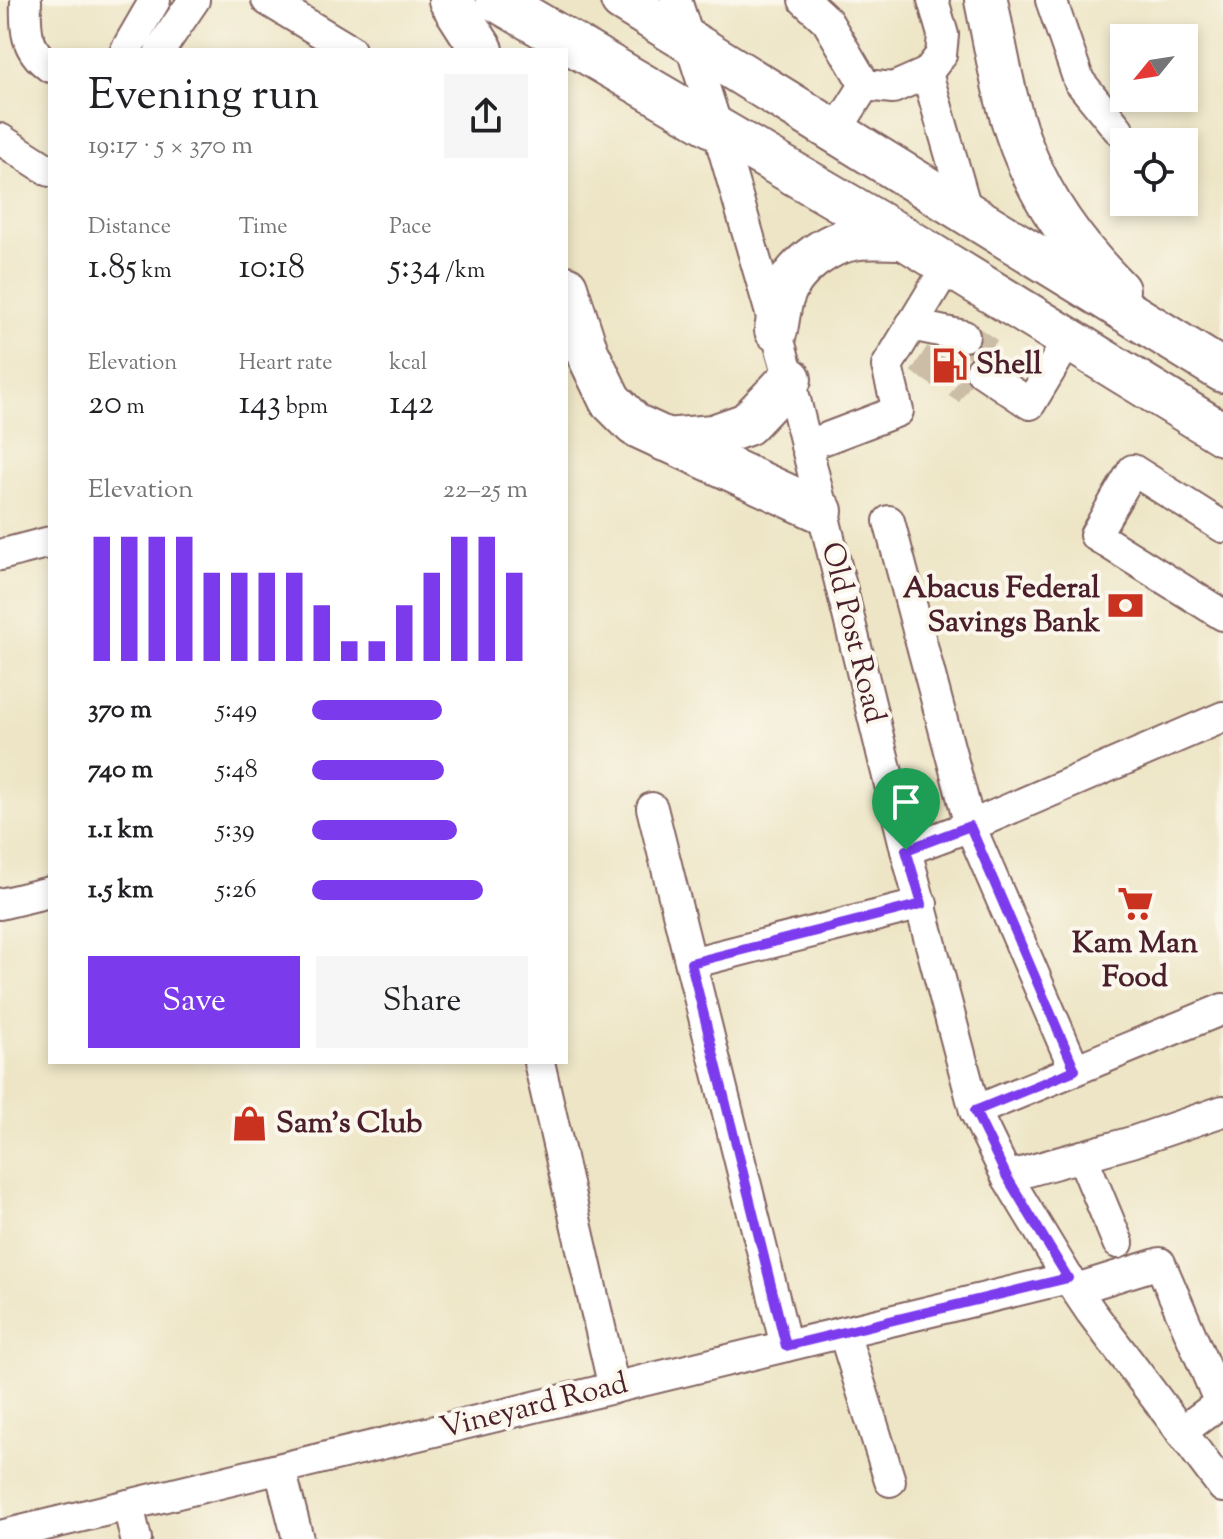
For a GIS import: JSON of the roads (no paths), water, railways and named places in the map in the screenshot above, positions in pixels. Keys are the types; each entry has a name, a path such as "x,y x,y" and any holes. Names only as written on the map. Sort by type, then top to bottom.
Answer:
{"highway":[{"path":"450,0 481,48"},
{"path":"497,0 904,238 1223,434"},
{"path":"622,0 681,19 836,131 1161,333 1218,358"},
{"path":"986,0 1012,118 1027,160 1046,198 1090,262 1161,333"},
{"path":"776,330 782,296 809,261 828,247 857,238 904,238"},
{"path":"568,293 587,352 610,400 635,425 821,511"},
{"path":"664,440 713,436 747,424 790,379"}],"street":[{"path":"26,0 28,43 36,56 48,65"},
{"path":"127,48 155,0"},
{"path":"161,48 194,0"},
{"path":"267,0 347,48"},
{"path":"804,0 823,10 865,85"},
{"path":"865,85 893,88 927,73 941,55 943,35 933,0"},
{"path":"1051,0 1079,81 1117,128"},
{"name":"Old Post Road","path":"681,19 717,127 790,379 906,850 975,1111 1007,1177 1072,1284 1223,1487"},
{"path":"927,73 967,212"},
{"path":"836,131 865,85"},
{"path":"0,139 48,170"},
{"path":"806,446 898,411 887,366 948,265"},
{"path":"911,325 959,344"},
{"path":"911,325 919,359"},
{"path":"985,375 1030,404 1069,339"},
{"path":"1223,527 1133,470 1095,535 1223,615"},
{"path":"889,521 970,826 1075,1070"},
{"path":"0,555 48,543"},
{"path":"906,850 970,826 1223,717"},
{"path":"652,808 786,1346"},
{"path":"0,904 48,892"},
{"path":"691,963 922,904"},
{"path":"975,1111 1223,1009"},
{"path":"539,1064 614,1388"},
{"path":"1007,1177 1223,1111"},
{"path":"1082,1156 1118,1243"},
{"name":"Vineyard Road","path":"0,1536 38,1533 128,1505 786,1346 1160,1263 1220,1403 1181,1432"},
{"path":"844,1333 890,1481"},
{"path":"280,1469 298,1539"},
{"path":"128,1505 136,1539"}],"tunnel":[{"path":"964,336 991,354"},
{"path":"919,359 967,390"}],"place":[{"name":"Shell","path":"950,365"},
{"name":"Abacus Federal Savings Bank","path":"1126,606"},
{"name":"Kam Man Food","path":"1135,903"},
{"name":"Sam's Club","path":"250,1124"}]}
